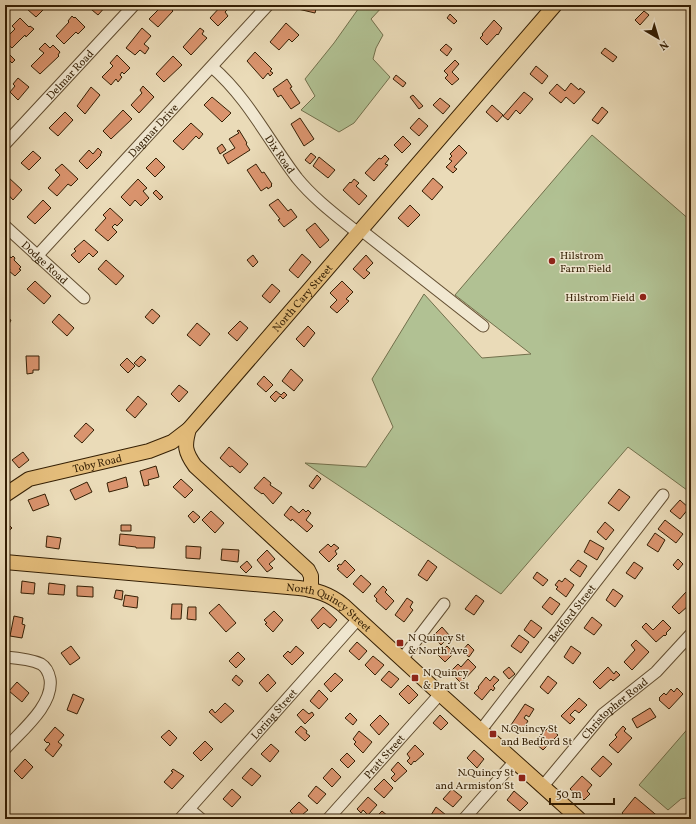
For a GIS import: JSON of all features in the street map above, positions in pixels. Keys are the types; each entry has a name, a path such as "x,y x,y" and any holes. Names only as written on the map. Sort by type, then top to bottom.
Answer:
{"main road":[{"name":"North Cary Street","path":"189,429 554,5"},
{"name":"Toby Road","path":"5,495 23,482 30,479 149,451 172,442 189,429"},
{"path":"189,429 185,446 187,454 195,466 308,570 311,576 311,590"},
{"name":"North Quincy Street","path":"5,562 311,590 324,593 334,598 358,618 579,819"}],"street":[{"name":"Delmar Road","path":"5,144 134,5"},
{"name":"Dagmar Drive","path":"38,256 268,5"},
{"name":"Dix Road","path":"212,67 243,98 285,162 302,184 323,204 483,326"},
{"name":"Dodge Road","path":"5,226 84,298"},
{"name":"Bedford Street","path":"481,730 662,495"},
{"path":"402,659 444,604"},
{"name":"Loring Street","path":"180,819 358,618"},
{"name":"Christopher Road","path":"543,786 603,714 656,672 691,634"},
{"path":"5,657 27,660 42,665 49,674 51,686 47,701 36,716 5,749"},
{"name":"Pratt Street","path":"328,819 440,694"},
{"path":"464,819 515,761"},
{"path":"190,809 201,819"}],"green space":[{"path":"361,5 384,5 371,19 383,35 376,48 373,59 390,77 354,123 339,132 301,110 315,96 305,79 334,43"},
{"path":"592,135 691,221 691,493 628,447 501,594 305,463 366,467 393,427 372,379 424,294 482,358 531,354 455,295"},
{"path":"691,725 691,797 681,799 668,810 639,785"}],"building":[{"path":"31,5 48,5 36,17 27,9"},
{"path":"86,5 107,5 98,15"},
{"path":"163,5 167,5 173,11 158,27 149,19"},
{"path":"222,5 232,5 225,12 228,16 218,26 210,18"},
{"path":"299,5 317,5 315,13 298,9"},
{"path":"644,11 649,15 640,25 635,20"},
{"path":"450,14 457,21 454,24 447,18"},
{"path":"72,16 85,27 78,34 76,32 64,44 56,36 69,22 68,21"},
{"path":"20,18 29,27 30,26 34,29 26,37 25,35 12,48 5,42 5,39 15,29 12,26"},
{"path":"494,20 502,28 498,35 497,34 487,45 480,38"},
{"path":"286,23 299,35 292,42 289,39 279,50 270,42"},
{"path":"142,28 151,36 144,44 149,48 145,54 140,50 135,55 126,48"},
{"path":"200,28 204,31 202,34 207,38 191,55 183,47"},
{"path":"45,43 50,48 53,45 60,52 58,55 59,56 40,74 31,66 44,53 39,49"},
{"path":"446,44 452,49 447,56 440,50"},
{"path":"605,48 617,57 613,62 601,53"},
{"path":"255,52 272,69 270,71 273,73 270,76 268,73 263,79 247,61"},
{"path":"9,54 15,60 12,63 5,58"},
{"path":"117,55 130,68 124,74 122,72 120,75 122,77 118,82 116,79 111,85 102,77 113,66 110,63"},
{"path":"173,56 182,65 164,82 156,74"},
{"path":"455,60 459,64 452,72 459,79 452,85 445,78 448,75 444,71"},
{"path":"536,66 548,76 542,84 530,74"},
{"path":"396,75 406,83 403,87 393,79"},
{"path":"18,78 29,87 18,100 10,92 15,86 13,84"},
{"path":"287,79 292,87 290,88 300,103 291,109 281,95 278,97 273,89"},
{"path":"571,83 579,90 580,88 585,92 574,104 566,97 561,103 549,93 557,84 565,91"},
{"path":"143,86 154,97 139,113 131,105 142,93 140,90"},
{"path":"91,87 100,95 85,114 77,106"},
{"path":"524,92 533,99 520,114 516,110 508,120 503,116"},
{"path":"413,95 423,106 419,109 410,97"},
{"path":"212,97 231,113 222,122 204,105"},
{"path":"440,98 450,106 443,114 433,105"},
{"path":"492,105 503,115 497,122 486,112"},
{"path":"602,107 608,112 598,124 592,120"},
{"path":"123,110 132,119 111,139 103,131"},
{"path":"65,112 73,120 58,136 49,128"},
{"path":"300,118 314,139 304,146 291,124"},
{"path":"419,118 428,126 419,136 410,128"},
{"path":"191,123 203,134 199,139 196,136 183,150 173,141"},
{"path":"239,130 250,150 228,164 223,155 235,148 229,139 239,133 237,131"},
{"path":"403,136 411,144 402,153 394,145"},
{"path":"222,144 226,150 220,154 217,148"},
{"path":"459,145 467,153 454,167 457,169 453,173 446,167 452,161 449,159 452,156 450,154"},
{"path":"98,148 102,152 101,155 87,169 79,161 89,150 93,154"},
{"path":"33,151 41,158 29,170 21,163"},
{"path":"311,153 316,157 310,164 305,160"},
{"path":"385,155 389,159 385,164 388,165 374,181 365,173 379,158 381,159"},
{"path":"319,157 335,170 328,178 313,166"},
{"path":"156,158 165,167 155,177 146,168"},
{"path":"62,164 78,179 71,186 68,184 57,196 48,188 60,175 55,170"},
{"path":"256,164 262,173 264,172 272,184 272,186 268,189 267,187 261,191 247,170"},
{"path":"8,177 22,190 13,200 5,191 5,179"},
{"path":"433,178 443,187 432,200 422,191"},
{"path":"138,179 147,188 143,191 149,198 141,206 135,200 130,206 121,197"},
{"path":"354,179 359,183 356,186 367,196 359,205 343,190"},
{"path":"156,190 163,197 160,200 153,193"},
{"path":"278,199 288,211 291,209 297,217 284,227 278,220 280,219 269,205"},
{"path":"43,200 51,208 35,224 27,217"},
{"path":"410,205 420,215 408,227 398,218"},
{"path":"110,208 123,220 117,226 115,224 112,227 117,232 108,241 95,230 106,218 103,215"},
{"path":"315,223 329,240 320,248 306,230"},
{"path":"84,240 98,252 93,257 89,253 79,263 71,255 76,251 74,249"},
{"path":"7,253 11,258 13,256 15,258 14,260 21,267 19,269 21,270 15,276 9,271 10,269 5,264 5,255"},
{"path":"302,254 311,262 298,278 289,270"},
{"path":"253,255 258,262 253,267 247,260"},
{"path":"366,255 373,263 366,270 370,273 364,279 353,269"},
{"path":"106,260 124,276 116,285 98,269"},
{"path":"35,281 51,296 44,304 27,289"},
{"path":"342,281 353,292 346,299 349,301 337,313 330,307 337,300 330,293"},
{"path":"272,284 280,291 270,303 262,296"},
{"path":"152,309 160,316 153,324 145,317"},
{"path":"59,314 74,328 67,336 52,322"},
{"path":"5,317 11,320 6,330 5,330"},
{"path":"240,321 248,328 237,341 228,333"},
{"path":"197,323 210,334 200,346 187,335"},
{"path":"308,326 315,333 304,347 296,339"},
{"path":"26,356 39,356 39,370 33,370 33,373 27,374"},
{"path":"141,356 146,360 139,367 134,363"},
{"path":"127,358 135,366 128,373 120,365"},
{"path":"291,369 303,380 294,391 282,381"},
{"path":"264,376 273,385 266,392 257,384"},
{"path":"179,385 188,392 179,402 171,394"},
{"path":"276,391 281,395 284,392 287,395 283,399 280,396 275,402 270,397"},
{"path":"138,396 147,404 135,418 126,410"},
{"path":"86,423 94,430 82,443 74,436"},
{"path":"229,447 248,464 240,473 220,458"},
{"path":"23,452 29,460 19,468 12,460"},
{"path":"156,466 159,477 148,480 149,485 144,486 140,471"},
{"path":"317,475 321,479 313,489 309,486"},
{"path":"126,477 128,487 109,492 107,483"},
{"path":"264,477 271,483 270,485 282,493 273,504 263,493 262,494 254,488"},
{"path":"181,479 193,490 185,498 173,487"},
{"path":"87,482 92,492 75,500 70,490"},
{"path":"619,489 630,497 619,511 608,503"},
{"path":"45,494 49,505 33,511 28,500"},
{"path":"680,500 689,508 680,519 670,511"},
{"path":"291,506 299,513 303,509 306,512 308,510 311,513 306,520 313,526 307,532 292,519 291,521 284,515"},
{"path":"193,511 200,517 194,523 188,516"},
{"path":"211,511 224,523 215,533 202,520"},
{"path":"665,520 683,534 676,543 658,529"},
{"path":"5,521 12,528 5,534"},
{"path":"605,522 614,530 606,540 597,532"},
{"path":"121,525 131,525 131,531 121,531"},
{"path":"655,533 665,540 658,552 647,545"},
{"path":"120,534 155,537 154,548 136,548 119,545"},
{"path":"47,536 61,538 59,549 46,547"},
{"path":"590,540 604,548 597,560 584,552"},
{"path":"328,544 331,547 334,544 339,548 335,551 337,554 329,562 319,552"},
{"path":"186,546 201,547 200,559 186,558"},
{"path":"222,549 239,550 238,562 221,560"},
{"path":"267,550 275,559 269,564 273,568 267,572 257,560"},
{"path":"678,559 683,564 678,570 673,565"},
{"path":"345,560 355,570 347,578 337,569 339,568 337,566 339,564 341,565"},
{"path":"428,560 437,567 427,581 418,575"},
{"path":"578,560 587,566 580,577 570,570"},
{"path":"247,561 252,567 246,573 240,567"},
{"path":"634,562 643,568 635,579 626,573"},
{"path":"537,572 548,580 543,586 533,578"},
{"path":"361,575 371,584 363,593 353,584"},
{"path":"565,578 574,585 566,597 556,589 558,587 555,585 559,580 562,582"},
{"path":"22,581 35,583 34,594 21,593"},
{"path":"49,583 65,585 64,595 48,594"},
{"path":"77,586 93,587 93,597 77,596"},
{"path":"383,586 387,590 385,592 394,601 386,610 376,601 377,599 374,596"},
{"path":"613,589 623,596 615,607 606,600"},
{"path":"116,590 123,591 122,600 114,598"},
{"path":"686,592 691,597 691,607 690,608 688,606 679,614 672,607"},
{"path":"125,595 138,597 137,608 123,606"},
{"path":"476,595 484,601 474,615 465,609"},
{"path":"550,597 560,604 552,615 542,607"},
{"path":"407,598 413,602 410,607 413,610 404,622 395,615"},
{"path":"172,604 182,604 181,619 171,619"},
{"path":"219,604 236,623 226,632 209,613"},
{"path":"188,607 196,607 196,620 187,619"},
{"path":"323,607 337,620 330,628 324,623 318,629 311,620"},
{"path":"274,611 283,620 273,632 265,624 267,623 264,620"},
{"path":"14,616 23,618 22,624 25,625 22,638 10,636"},
{"path":"592,617 602,625 594,635 584,628"},
{"path":"531,620 542,628 534,638 524,630"},
{"path":"663,620 671,628 665,636 664,635 656,642 642,627 646,623 653,630"},
{"path":"442,627 450,636 441,645 433,636"},
{"path":"519,635 529,642 521,653 511,646"},
{"path":"636,640 649,652 632,670 624,662 635,650 631,645"},
{"path":"357,642 367,651 359,660 349,651"},
{"path":"468,644 474,650 469,657 462,651"},
{"path":"71,646 80,658 70,665 61,653"},
{"path":"296,646 304,653 292,665 283,656 288,651 290,653"},
{"path":"447,646 454,653 445,662 438,655"},
{"path":"571,646 581,653 573,664 564,657"},
{"path":"238,652 245,659 236,668 229,661"},
{"path":"373,656 384,665 375,675 365,665"},
{"path":"468,659 476,667 461,683 450,672 458,664 461,667"},
{"path":"509,667 515,674 509,679 503,672"},
{"path":"608,667 614,674 616,671 620,675 613,681 611,679 600,689 593,682"},
{"path":"389,671 399,679 391,688 381,680"},
{"path":"335,673 343,680 331,692 324,684"},
{"path":"268,674 276,683 267,692 259,683"},
{"path":"236,675 243,681 239,686 232,680"},
{"path":"494,676 499,680 493,686 495,688 493,691 491,689 482,700 474,693 486,677 490,681"},
{"path":"548,676 557,683 548,694 540,687"},
{"path":"17,682 29,693 22,702 9,691"},
{"path":"408,685 418,695 409,704 399,694"},
{"path":"677,688 683,694 669,709 659,700 659,698 664,693 666,695 671,689 674,692"},
{"path":"319,690 328,699 319,709 310,701"},
{"path":"73,694 84,699 77,714 67,710"},
{"path":"579,698 587,705 579,713 575,710 570,715 575,719 570,724 561,716"},
{"path":"225,703 234,711 221,723 209,712 212,709 215,713"},
{"path":"525,704 534,709 529,717 526,715 524,718 528,721 521,732 511,725"},
{"path":"650,708 656,717 637,728 632,719"},
{"path":"303,709 309,714 312,712 314,715 305,724 297,715"},
{"path":"350,713 357,720 353,725 345,718"},
{"path":"380,715 389,724 379,735 370,725"},
{"path":"440,715 448,723 441,730 433,723"},
{"path":"301,726 310,736 305,741 295,732"},
{"path":"623,726 626,729 624,731 632,738 618,753 609,745 617,737 615,735"},
{"path":"55,727 64,735 58,742 62,745 53,757 45,750 50,744 44,740"},
{"path":"549,727 558,735 543,750 534,742"},
{"path":"169,730 177,738 170,746 161,737"},
{"path":"359,731 372,742 363,753 354,744 356,742 353,739"},
{"path":"205,741 213,749 201,761 193,753"},
{"path":"271,744 279,751 270,762 261,754"},
{"path":"415,745 424,754 411,765 407,761 410,758 407,754"},
{"path":"474,750 484,759 477,768 467,758"},
{"path":"347,753 355,761 348,768 340,760"},
{"path":"603,756 612,764 600,777 591,769"},
{"path":"25,759 33,767 22,779 14,771"},
{"path":"398,762 407,771 395,782 391,778 395,774 391,770"},
{"path":"251,768 261,776 252,786 242,778"},
{"path":"332,768 341,777 332,787 323,778"},
{"path":"173,769 184,776 172,789 164,782 173,772 171,771"},
{"path":"582,776 592,785 587,791 590,794 584,800 570,789"},
{"path":"384,779 393,788 384,798 374,789"},
{"path":"316,786 326,794 317,804 308,796"},
{"path":"232,789 241,797 232,807 223,799"},
{"path":"452,789 462,797 453,807 443,799"},
{"path":"514,791 528,803 520,811 507,800"},
{"path":"368,797 377,805 368,815 363,810 361,813 357,809"},
{"path":"635,797 661,819 628,819 622,813"},
{"path":"299,802 308,810 297,819 290,811"},
{"path":"436,807 446,815 443,819 436,819 431,815"},
{"path":"382,811 389,817 388,819 384,819 379,814"}],"place":[{"name":"Hilstrom Farm Field","path":"552,261"},
{"name":"Hilstrom Field","path":"643,297"},
{"name":"N Quincy St & North Ave","path":"400,643"},
{"name":"N Quincy & Pratt St","path":"415,678"},
{"name":"N.Quincy St and Bedford St","path":"493,734"},
{"name":"N.Quincy St and Armiston St","path":"522,778"}]}
